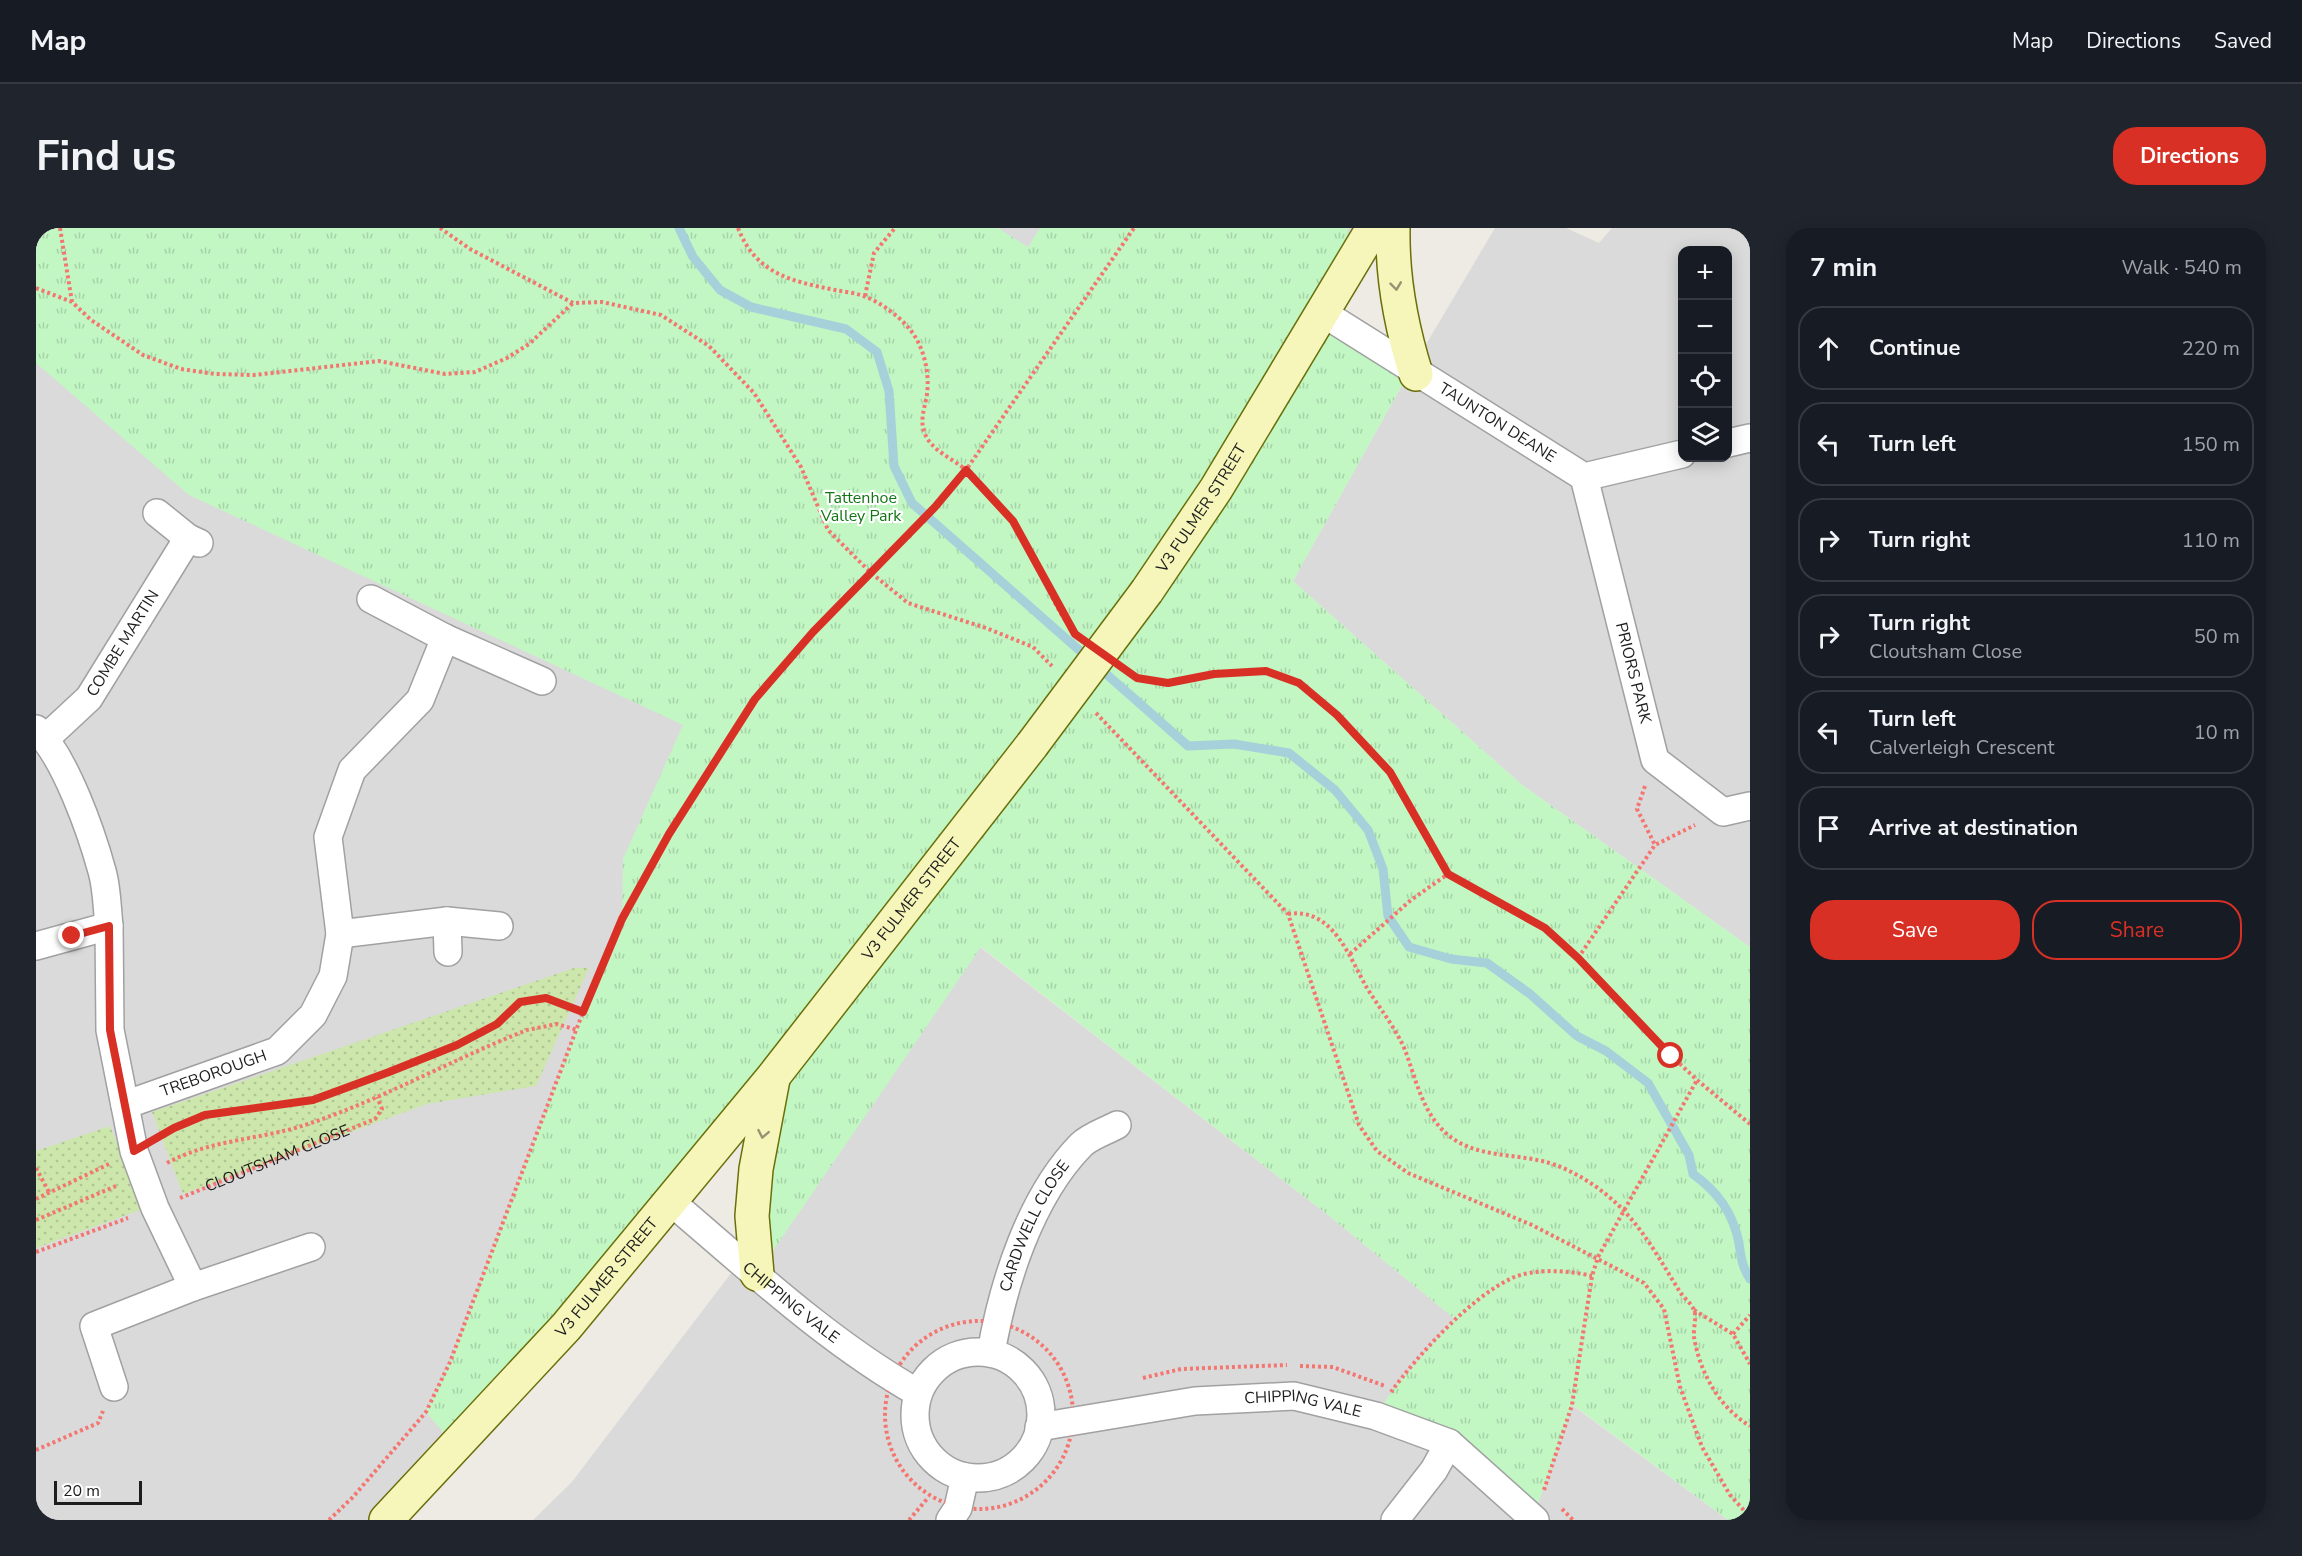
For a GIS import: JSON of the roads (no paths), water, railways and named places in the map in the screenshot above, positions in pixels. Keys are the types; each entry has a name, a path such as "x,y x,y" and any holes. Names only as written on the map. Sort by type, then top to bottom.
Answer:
{"street":[{"path":"1344,279 1348,228"},
{"name":"V3 FULMER STREET","path":"386,1520 566,1327 773,1077 1032,745 1147,591 1215,489 1373,228"},
{"path":"1393,228 1392,259 1399,311 1416,374"},
{"name":"TAUNTON DEANE","path":"1323,313 1416,374 1584,477"},
{"path":"1732,442 1750,438"},
{"path":"1584,477 1678,455"},
{"name":"PRIORS PARK","path":"1584,477 1654,760 1723,812 1750,806"},
{"name":"COMBE MARTIN","path":"41,733 89,698 193,541 157,513"},
{"path":"371,599 446,638 542,681"},
{"name":"TREBOROUGH","path":"125,1105 277,1051 313,1015 333,976 340,934 328,837 336,814 352,770 420,700 446,638"},
{"path":"41,733 79,802 103,873 109,926 110,1030 134,1151 155,1208 193,1287"},
{"path":"447,921 448,952"},
{"path":"340,934 447,921 499,926"},
{"path":"36,946 109,926"},
{"path":"756,1274 752,1216 756,1169 773,1077"},
{"name":"CARDWELL CLOSE","path":"991,1353 1016,1254 1044,1195 1082,1144 1117,1125"},
{"name":"CHIPPING VALE","path":"670,1202 821,1327 892,1378 918,1393"},
{"path":"114,1387 94,1326 193,1287 311,1246"},
{"path":"973,1352 991,1353 1009,1360 1024,1373 1035,1389 1040,1407 1039,1427 1033,1446 1012,1467 985,1478 965,1477 949,1471 934,1460 923,1446 915,1420 918,1393 927,1377 939,1364 955,1356 973,1352"},
{"name":"CHIPPING VALE","path":"1039,1427 1074,1423 1195,1401 1251,1396 1294,1396 1376,1416 1449,1443 1534,1519"},
{"path":"1395,1520 1434,1470 1449,1443"},
{"path":"954,1514 965,1477"}],"waterway":[{"path":"679,228 693,257 720,290 751,307 846,329 877,352 889,391 894,466 912,503 1188,746 1234,744 1289,753 1335,790 1368,830 1383,869 1388,916 1409,947 1451,959 1487,963 1530,994 1577,1036 1606,1051 1648,1083 1689,1155 1693,1174 1717,1196 1733,1222 1744,1266 1750,1279"}],"park label":[{"name":"Tattenhoe Valley Park","path":"861,507"}]}
